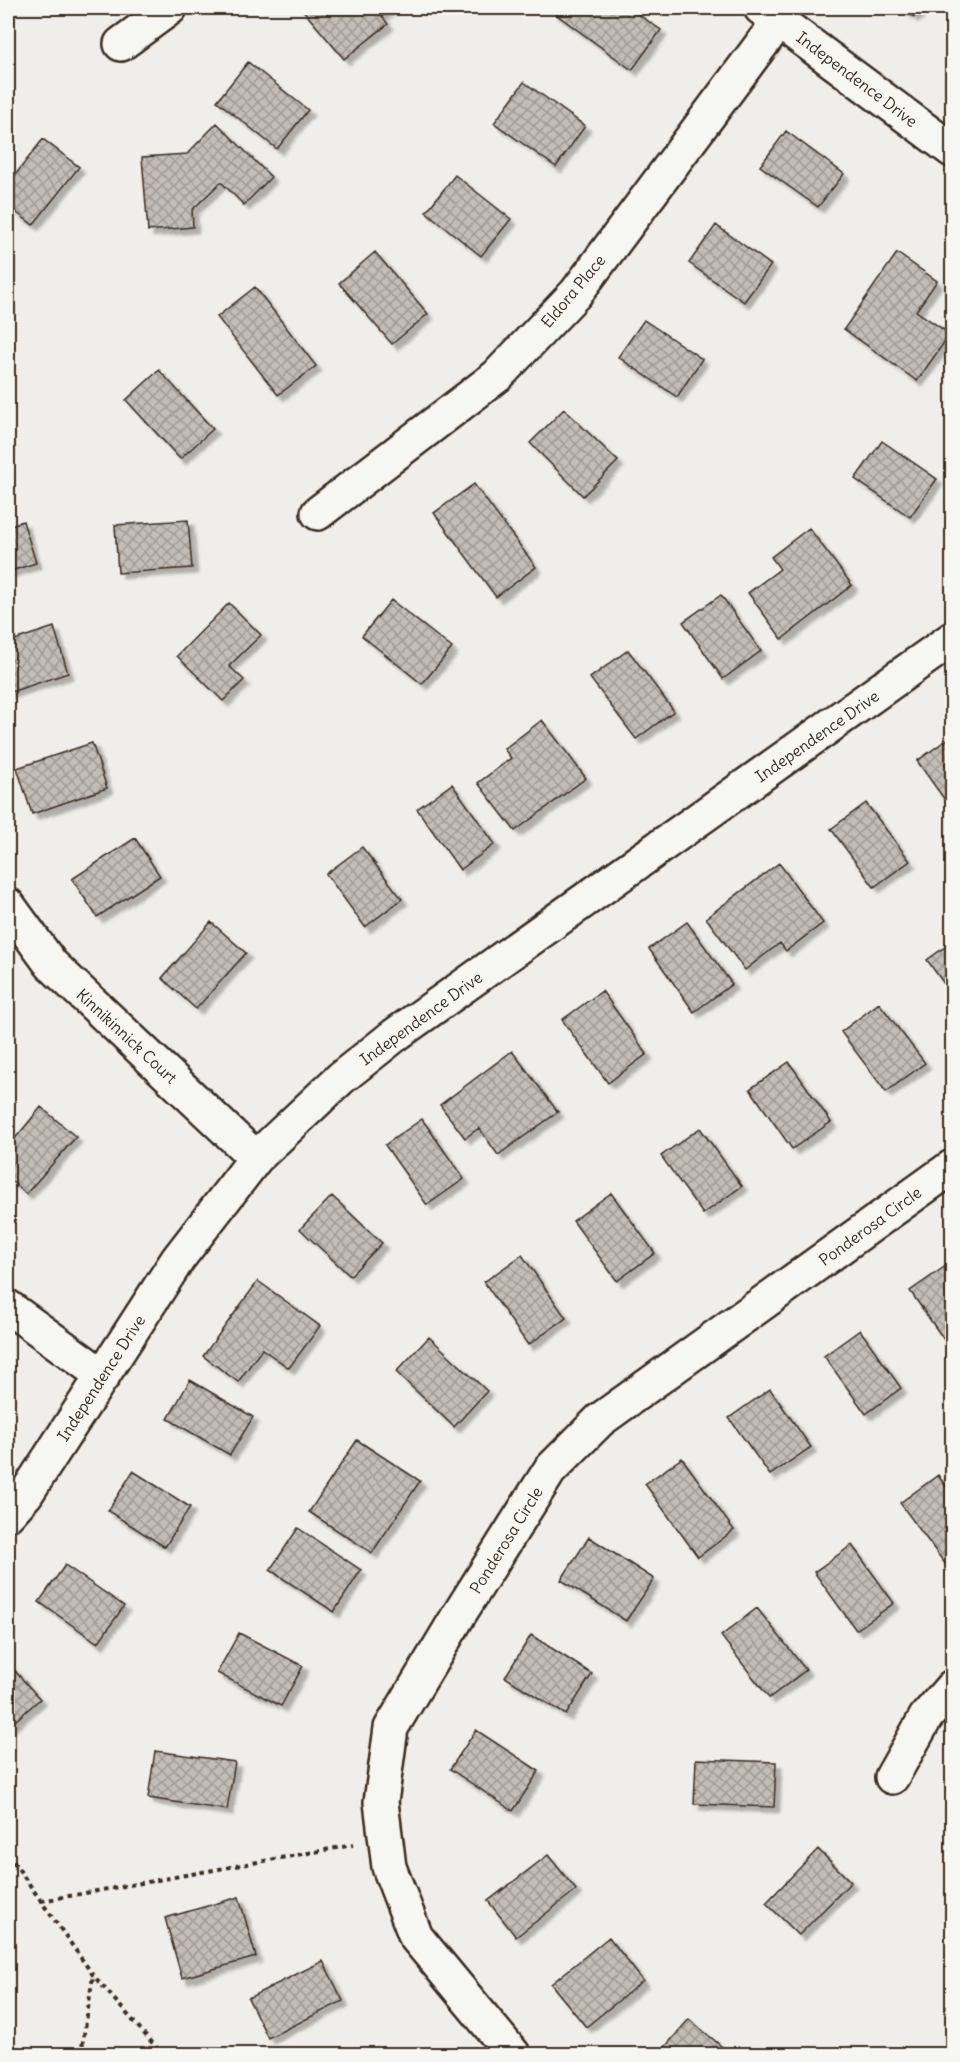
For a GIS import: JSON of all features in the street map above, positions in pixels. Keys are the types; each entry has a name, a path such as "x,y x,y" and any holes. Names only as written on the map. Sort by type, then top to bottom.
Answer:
{"street":[{"path":"121,44 170,8"},
{"name":"Independence Drive","path":"770,14 952,150"},
{"name":"Eldora Place","path":"318,513 497,376 576,293 770,14"},
{"name":"Independence Drive","path":"8,1514 26,1494 178,1259 256,1158 341,1078 395,1035 952,639"},
{"name":"Kinnikinnick Court","path":"8,905 51,964 256,1158"},
{"name":"Ponderosa Circle","path":"513,2055 416,1938 389,1867 381,1802 391,1728 550,1470 600,1419 952,1167"},
{"path":"8,1307 103,1376"},
{"path":"892,1777 926,1717 952,1687"}],"path":[{"path":"41,1901 385,1839"},
{"path":"8,1854 93,1975 162,2055"},
{"path":"81,2055 93,1975"}],"building":[{"path":"301,8 390,8 381,15 388,24 344,59"},
{"path":"556,8 629,8 661,30 632,70 553,12"},
{"path":"901,8 921,8 914,17"},
{"path":"248,62 308,110 277,149 217,101"},
{"path":"524,82 585,126 556,167 494,123"},
{"path":"217,123 271,177 244,205 221,182 192,210 193,227 148,231 142,157 187,154"},
{"path":"786,131 844,174 818,207 760,166"},
{"path":"43,139 79,167 33,225 8,206 8,184"},
{"path":"455,175 511,219 481,256 426,212"},
{"path":"716,225 771,265 744,302 689,263"},
{"path":"375,252 428,314 392,344 339,283"},
{"path":"897,253 937,281 916,311 950,334 917,381 844,329"},
{"path":"255,287 316,366 278,395 217,317"},
{"path":"644,320 702,359 677,397 618,357"},
{"path":"159,370 213,429 180,459 126,400"},
{"path":"564,409 618,461 583,496 530,443"},
{"path":"882,441 937,479 910,517 855,479"},
{"path":"474,484 536,567 496,597 434,513"},
{"path":"188,520 192,568 118,573 115,525"},
{"path":"23,521 36,563 8,572 8,526"},
{"path":"809,528 852,585 782,639 748,593 780,569 771,557"},
{"path":"721,595 761,651 723,679 683,622"},
{"path":"391,600 452,648 422,684 362,636"},
{"path":"229,603 261,635 229,666 244,680 223,701 177,656"},
{"path":"54,627 68,673 8,693 8,642"},
{"path":"628,650 674,711 636,739 590,678"},
{"path":"542,720 586,778 515,831 478,783 511,758 504,749"},
{"path":"952,736 952,810 917,761"},
{"path":"92,743 107,788 32,814 17,768"},
{"path":"452,784 495,844 460,870 417,809"},
{"path":"866,803 910,861 874,887 831,829"},
{"path":"135,838 160,876 97,917 72,879"},
{"path":"362,847 402,899 365,927 326,874"},
{"path":"779,863 823,923 786,951 780,943 745,970 706,918"},
{"path":"211,922 246,953 196,1009 162,978"},
{"path":"687,922 732,984 694,1012 649,949"},
{"path":"952,942 952,995 927,960"},
{"path":"602,991 647,1054 608,1083 562,1020"},
{"path":"879,1003 925,1063 886,1092 841,1032"},
{"path":"512,1051 558,1112 498,1155 479,1128 465,1138 440,1105"},
{"path":"789,1062 831,1122 792,1149 750,1089"},
{"path":"41,1107 76,1137 26,1194 8,1178 8,1147"},
{"path":"422,1119 464,1179 427,1205 385,1145"},
{"path":"700,1128 742,1186 703,1214 661,1156"},
{"path":"611,1193 655,1253 617,1281 573,1221"},
{"path":"332,1196 382,1243 350,1276 300,1229"},
{"path":"522,1255 566,1318 528,1345 484,1282"},
{"path":"950,1263 952,1267 952,1351 910,1291"},
{"path":"258,1281 320,1326 289,1368 262,1349 238,1382 203,1356"},
{"path":"860,1330 901,1388 866,1414 824,1356"},
{"path":"429,1337 487,1391 454,1427 396,1372"},
{"path":"190,1380 253,1417 230,1455 168,1419"},
{"path":"770,1389 811,1447 770,1475 729,1418"},
{"path":"357,1440 420,1481 372,1553 309,1512"},
{"path":"682,1458 734,1530 698,1557 645,1484"},
{"path":"133,1471 190,1507 165,1547 108,1511"},
{"path":"938,1475 952,1495 952,1560 946,1565 900,1503"},
{"path":"298,1528 361,1570 334,1612 270,1570"},
{"path":"589,1537 654,1579 626,1621 561,1580"},
{"path":"852,1545 894,1603 856,1630 814,1572"},
{"path":"65,1565 124,1606 98,1643 39,1602"},
{"path":"757,1608 806,1670 769,1698 721,1636"},
{"path":"239,1633 303,1666 281,1706 217,1673"},
{"path":"531,1635 592,1674 566,1715 505,1677"},
{"path":"8,1663 40,1699 8,1727"},
{"path":"476,1730 539,1771 513,1811 450,1769"},
{"path":"155,1751 235,1762 227,1810 148,1798"},
{"path":"696,1759 776,1762 774,1807 694,1804"},
{"path":"818,1849 851,1882 799,1935 766,1903"},
{"path":"548,1855 576,1890 516,1937 488,1901"},
{"path":"239,1897 256,1957 182,1978 165,1918"},
{"path":"609,1937 643,1981 586,2027 551,1984"},
{"path":"323,1961 343,2001 268,2038 248,1998"},
{"path":"689,2019 727,2051 723,2054 659,2054"},
{"path":"9,2046 55,2051 54,2054 9,2054"}]}
